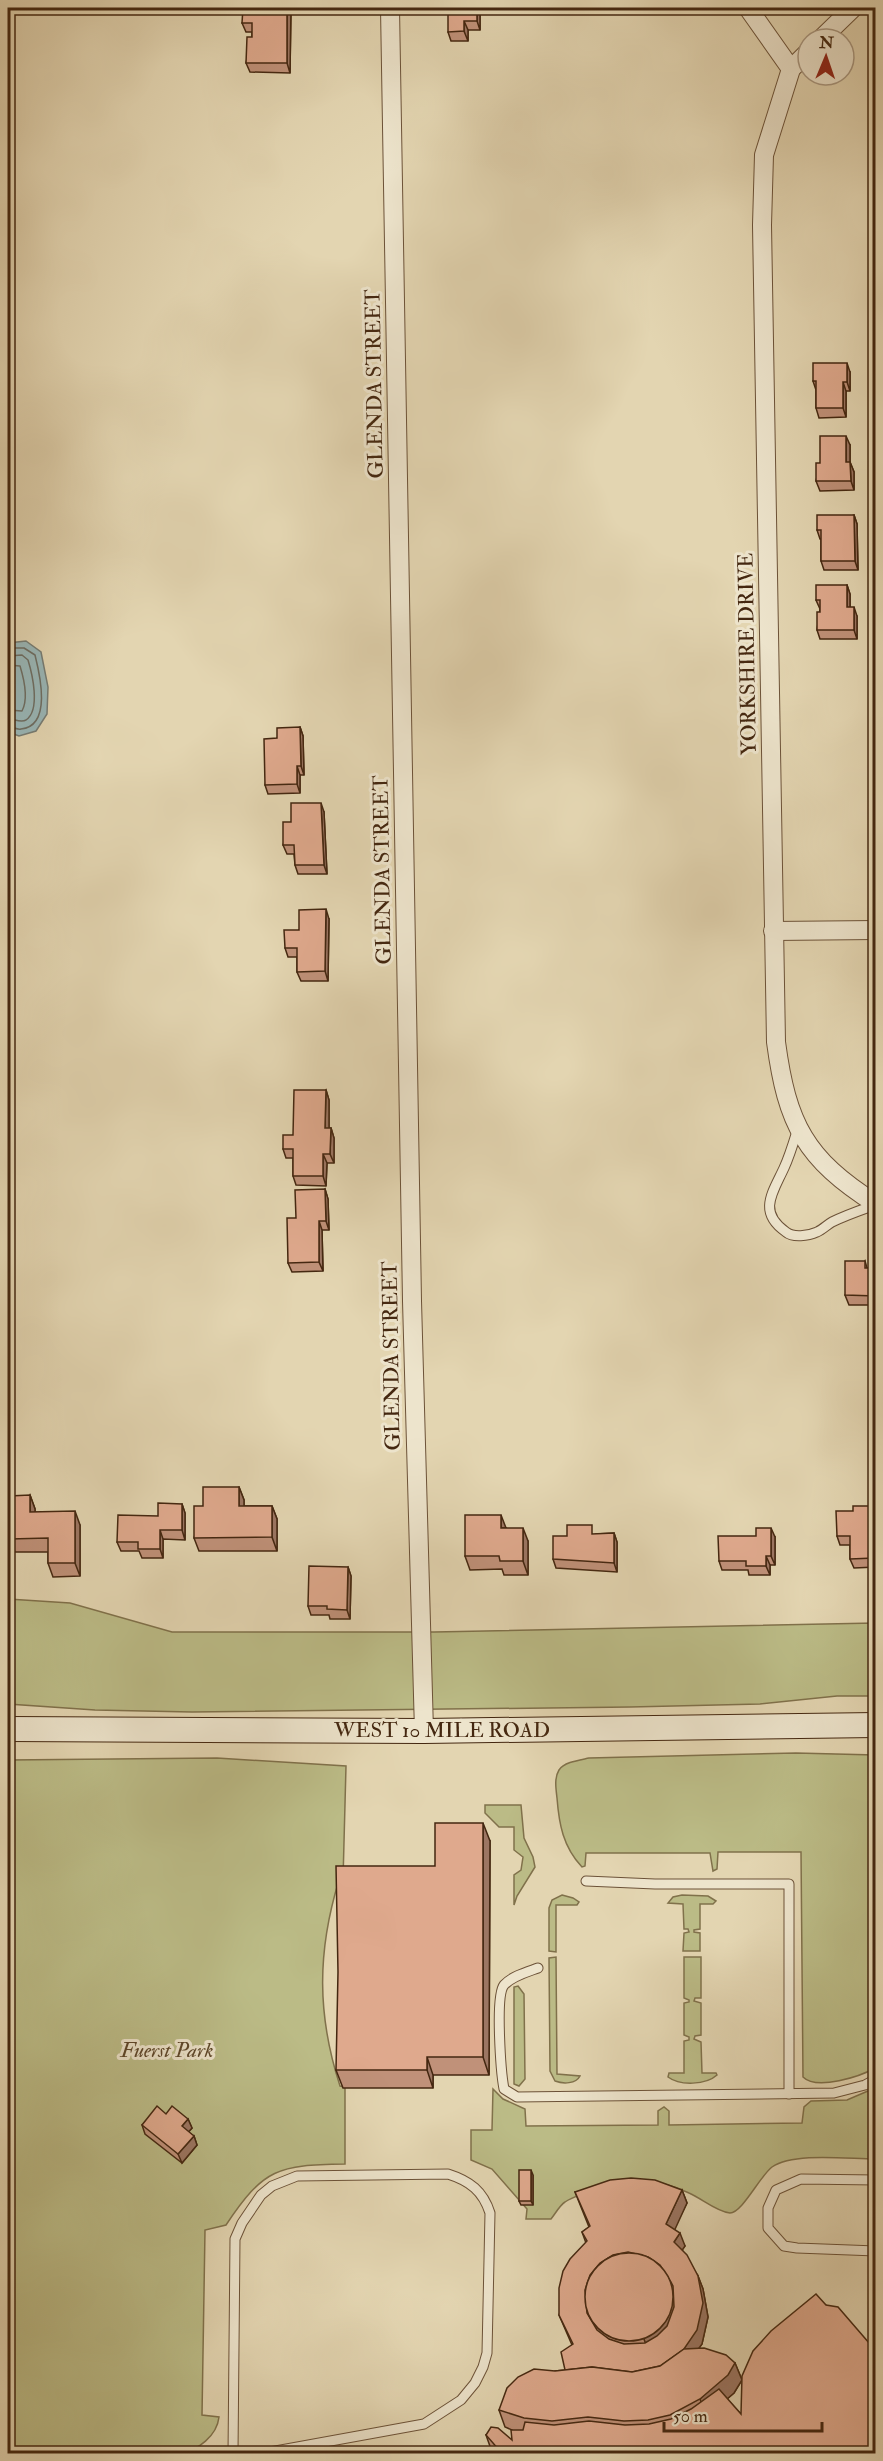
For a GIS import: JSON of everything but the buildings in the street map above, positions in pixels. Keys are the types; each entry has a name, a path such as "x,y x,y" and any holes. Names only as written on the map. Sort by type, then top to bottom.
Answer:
{"main road":[{"name":"WEST 10 MILE ROAD","path":"8,1729 424,1731 876,1725"}],"street":[{"name":"GLENDA STREET","path":"390,8 412,1289 424,1731"},
{"path":"747,8 791,69"},
{"path":"834,27 854,8"},
{"name":"YORKSHIRE DRIVE","path":"796,64 791,69 764,155 762,225 776,1042 786,1098 804,1141 834,1175 876,1204"},
{"path":"773,931 876,930"}],"lane":[{"path":"798,1128 769,1205 770,1216 777,1226 788,1234 801,1236 816,1233 841,1218 876,1204"},
{"path":"586,1881 655,1884 789,1884 789,2094"},
{"path":"538,1968 516,1977 503,1986 500,1998 500,2073 504,2089 517,2097 834,2093 865,2085 876,2079"},
{"path":"233,2454 235,2240 242,2223 261,2195 272,2186 297,2176 448,2175 464,2179 472,2184 484,2198 490,2213 487,2353 475,2383 460,2400 424,2424 259,2454"},
{"path":"876,2180 801,2180 776,2190 768,2208 768,2228 784,2246 876,2251"}],"green space":[{"path":"8,1599 70,1603 172,1632 434,1632 875,1623 875,1696 837,1696 760,1704 192,1712 95,1710 8,1704"},
{"path":"796,1753 875,1755 875,2068 839,2081 818,2083 803,2077 801,1852 718,1852 717,1869 713,1871 710,1853 586,1853 585,1866 582,1867 566,1843 559,1817 556,1776 561,1767 572,1762 589,1758"},
{"name":"Fuerst Park","path":"217,1758 346,1766 343,1880 339,1880 332,1907 324,1958 323,1983 324,2009 332,2060 340,2086 345,2087 345,2164 303,2166 275,2174 251,2192 226,2225 205,2230 202,2415 219,2417 215,2430 206,2441 180,2454 37,2453 8,2448 8,1760"},
{"path":"485,1805 521,1805 524,1838 535,1867 514,1905 514,1875 521,1870 523,1857 514,1850 514,1827 499,1827 485,1813"},
{"path":"562,1895 579,1902 577,1905 556,1905 556,1952 549,1951 549,1908 552,1900"},
{"path":"708,1896 716,1901 713,1904 700,1904 700,1929 694,1932 700,1933 700,1951 683,1951 684,1933 689,1932 688,1929 684,1929 683,1904 668,1903 673,1897"},
{"path":"556,1957 557,2074 580,2076 576,2081 569,2083 555,2081 550,2071 549,1958"},
{"path":"684,1957 701,1957 701,1998 695,1998 694,2001 701,2003 701,2035 695,2036 694,2039 701,2042 702,2073 716,2073 717,2075 706,2081 693,2083 679,2082 668,2077 669,2073 684,2073 684,2041 689,2040 689,2037 684,2035 684,2003 689,2000 684,1998"},
{"path":"518,1986 524,1994 525,2079 519,2086 514,2084 514,1987"},
{"path":"875,2088 875,2159 807,2158 782,2162 772,2167 740,2207 730,2213 677,2188 659,2183 640,2182 623,2184 572,2198 561,2205 551,2219 526,2219 527,2209 492,2169 471,2160 471,2130 492,2130 493,2089 503,2099 525,2109 526,2126 658,2125 658,2111 664,2107 669,2111 669,2125 802,2123 804,2107 811,2101 847,2100"}],"water":[{"path":"26,641 41,652 48,687 47,714 36,731 19,736 8,732 8,643"}]}
